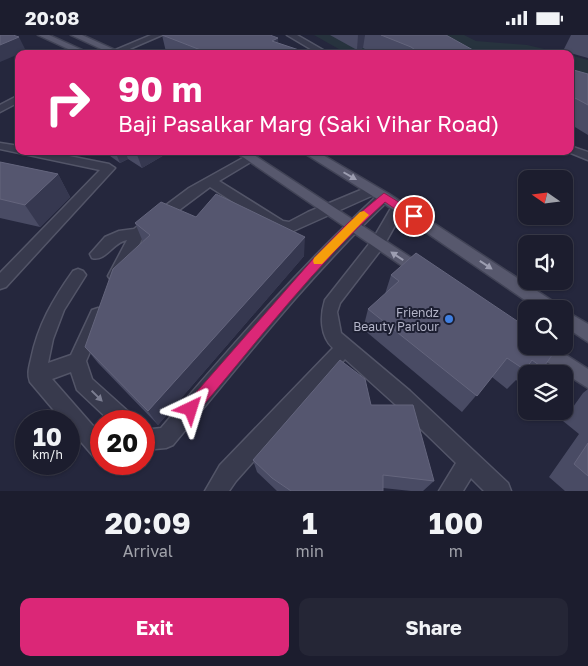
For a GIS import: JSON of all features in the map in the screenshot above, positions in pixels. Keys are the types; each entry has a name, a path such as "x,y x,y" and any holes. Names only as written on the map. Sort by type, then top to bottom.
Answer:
{"main road":[{"path":"42,35 78,50"},
{"path":"75,35 108,50"},
{"path":"245,155 436,280"},
{"path":"314,155 379,193 538,300"},
{"path":"573,323 588,334"},
{"path":"551,355 588,379"}],"street":[{"path":"122,50 158,35"},
{"path":"291,35 319,50"},
{"path":"0,109 15,100"},
{"path":"0,146 15,149"},
{"path":"574,151 588,156"},
{"path":"0,283 109,168 45,155"},
{"path":"112,410 84,384 77,361 137,234 178,202 245,155"},
{"path":"210,181 279,225 291,227 329,210 379,193"},
{"path":"155,439 166,438 317,262 379,193"},
{"path":"399,206 378,243 333,300 329,311 333,337 500,491"},
{"path":"98,254 109,240 124,234 137,234"},
{"path":"37,376 44,339 57,307 78,275"},
{"path":"216,491 228,473 345,347"},
{"path":"37,376 77,361"},
{"path":"37,376 90,437"},
{"path":"450,491 470,462"}],"shaded area":[{"path":"314,35 464,35 476,41 527,45 549,50 433,50 395,42 366,50 340,50"},
{"path":"574,56 588,60 588,97 574,93"}],"building":[{"path":"0,35 13,35 19,37 0,45"},
{"path":"162,35 270,35 278,38 272,41 299,50 201,50"},
{"path":"381,35 446,35 473,50 415,50"},
{"path":"574,70 588,74 588,105 574,98"},
{"path":"0,162 58,174 25,205 0,199"},
{"path":"216,194 305,237 147,410 85,347 113,269 150,235 135,223 161,202 196,217"},
{"path":"416,253 518,322 518,355 552,355 545,365 539,365 532,360 528,365 518,365 507,358 477,396 368,309 399,281 391,275"},
{"path":"340,360 365,379 371,405 413,405 434,481 383,475 383,491 291,491 272,478 253,460"},
{"path":"588,443 588,476 574,464"}],"slow traffic":[{"path":"318,261 364,215"}],"place":[{"name":"Friendz Beauty Parlour","path":"449,319"}],"route":[{"path":"191,409 317,262 351,226 384,197 414,216"}]}
